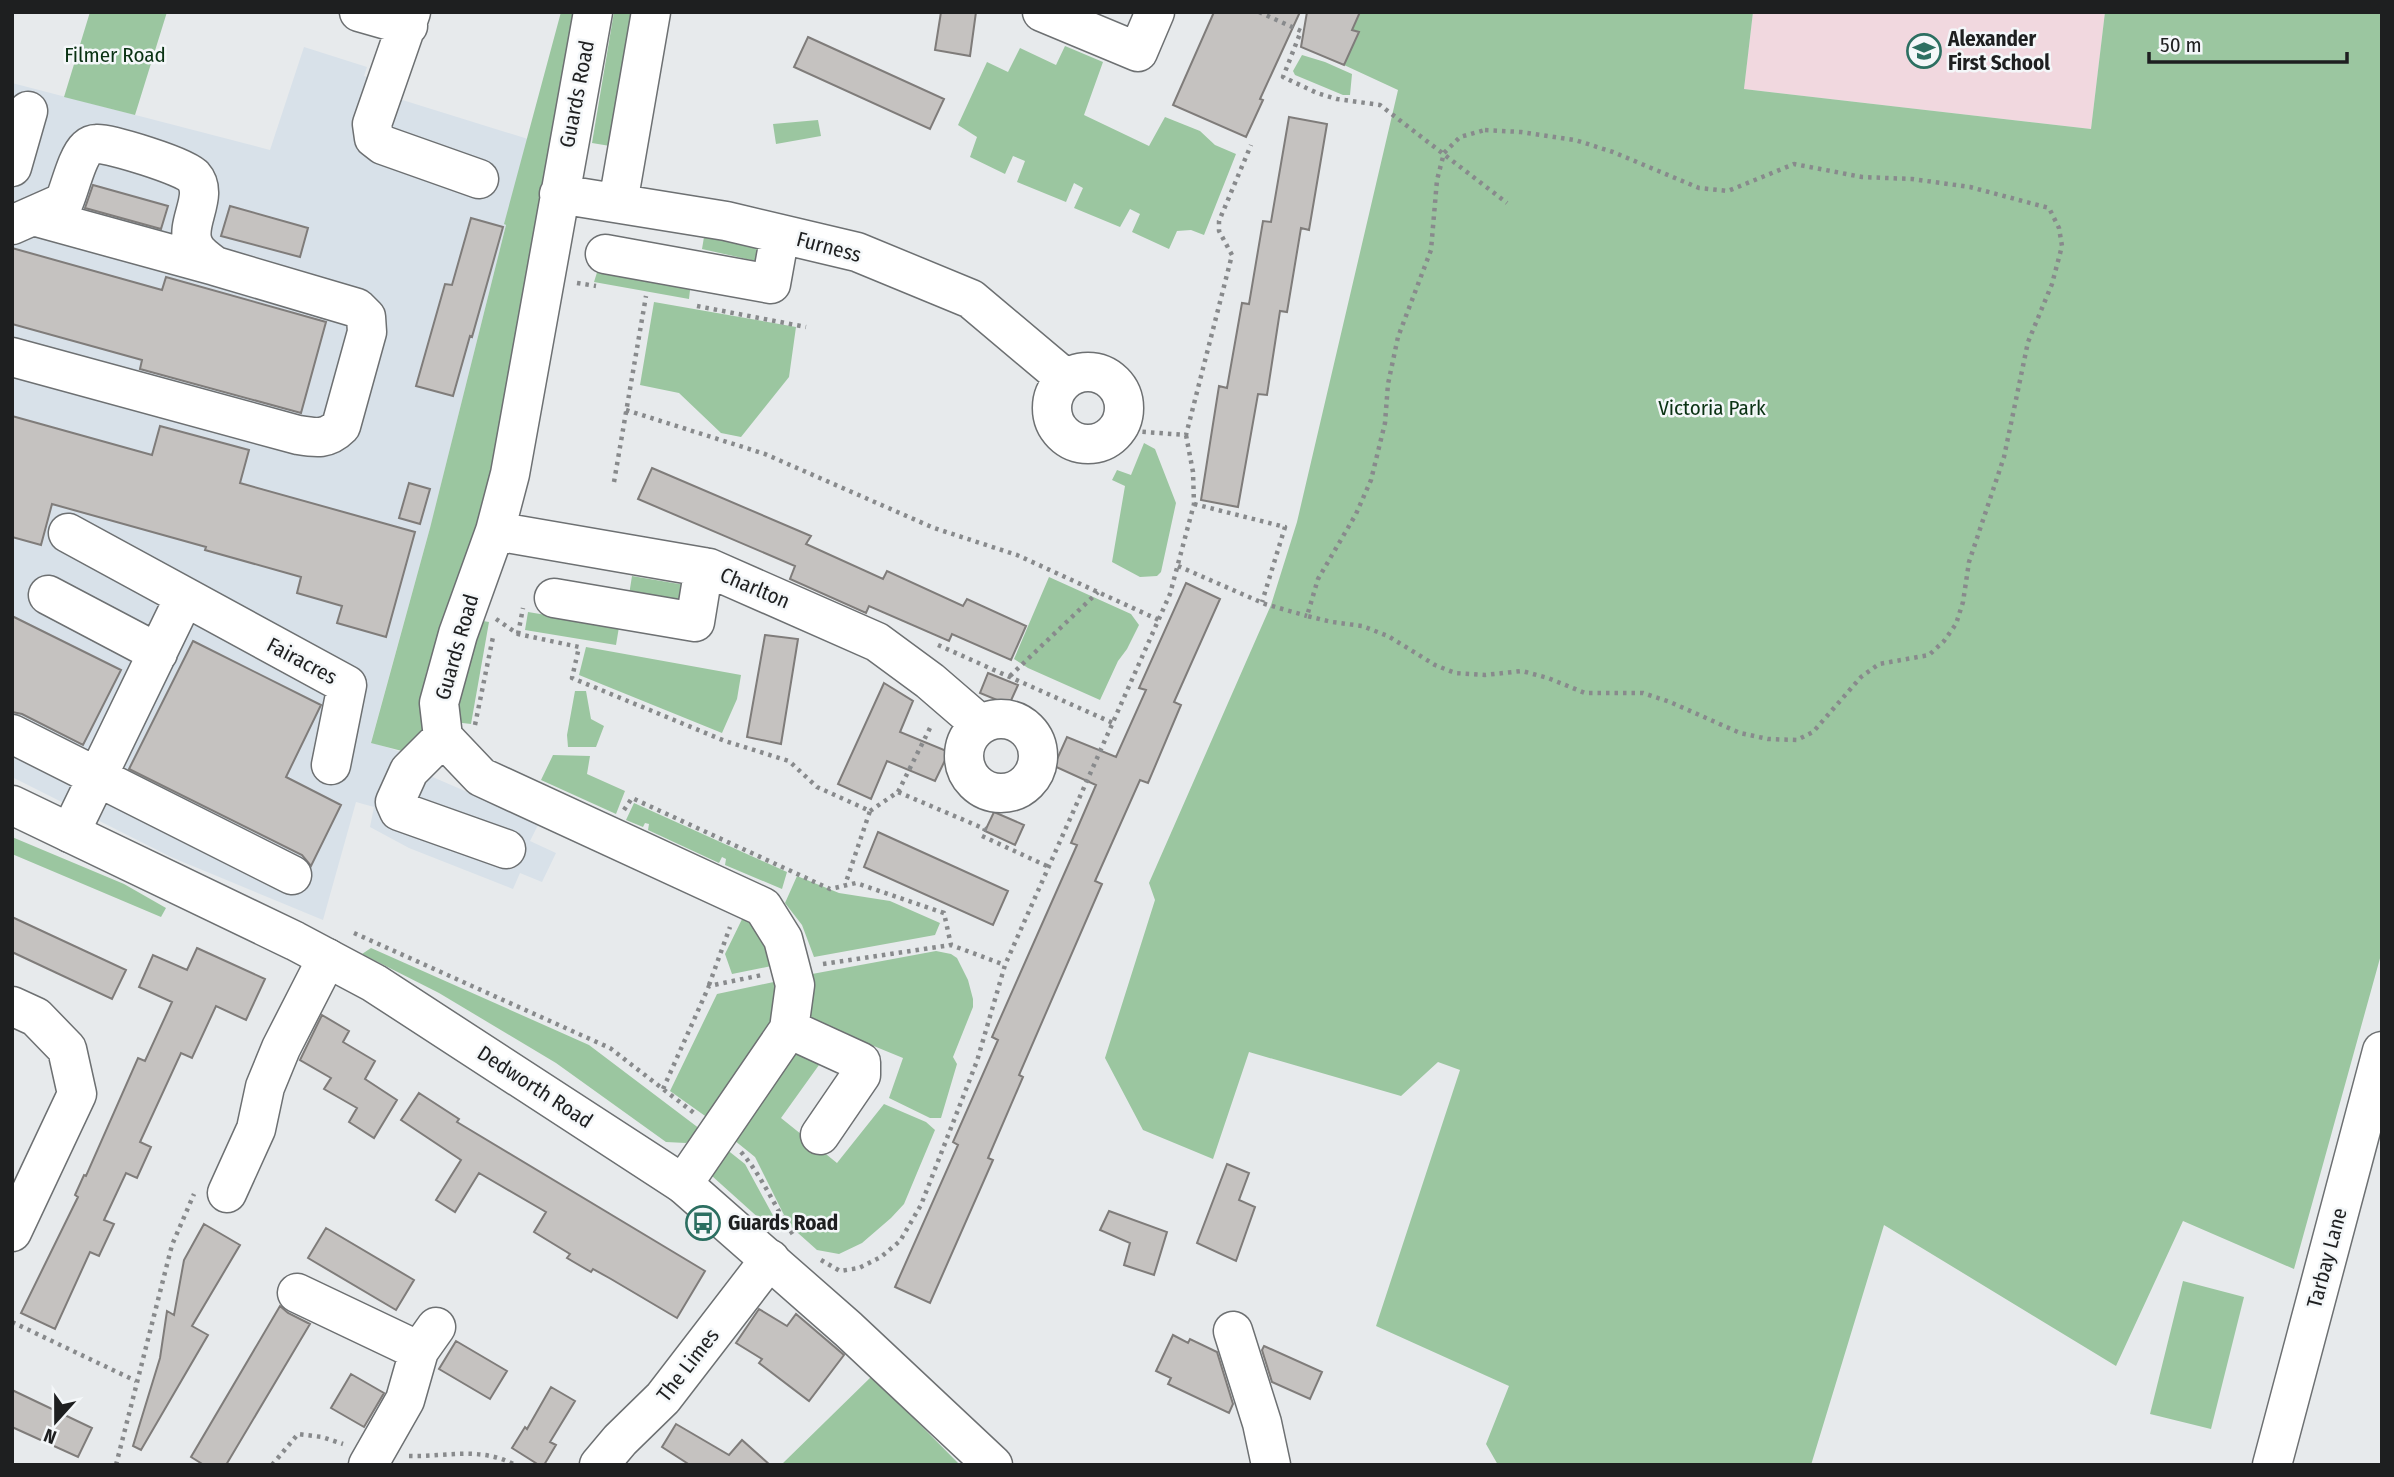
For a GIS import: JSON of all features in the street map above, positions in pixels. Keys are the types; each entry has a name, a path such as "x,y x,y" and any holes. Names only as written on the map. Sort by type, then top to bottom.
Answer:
{"street":[{"path":"359,12 409,19 372,124 374,138 383,145 479,179"},
{"name":"Guards Road","path":"456,750 439,702 483,610 495,531 510,474 593,12"},
{"path":"618,203 651,12"},
{"path":"1042,12 1138,52 1155,12"},
{"path":"12,167 28,111"},
{"path":"23,221 64,202 82,154 89,146 111,146 192,174 198,184 199,198 191,232 193,244 215,267"},
{"name":"Furness","path":"559,194 726,221 857,252 971,299 1066,379"},
{"path":"12,357 318,439 332,435 341,426 367,332 366,317 357,308 215,267 23,221"},
{"path":"605,254 772,284 780,234"},
{"path":"1099,373 1117,387 1124,408 1116,430 1108,438 1096,443 1073,440 1055,423 1053,399 1066,379 1076,374 1099,373"},
{"name":"Charlton","path":"495,531 704,568 743,581 877,642 981,725"},
{"name":"Fairacres","path":"68,533 347,685 331,765"},
{"path":"554,598 695,622 704,568"},
{"path":"48,595 158,653"},
{"path":"70,834 184,598"},
{"path":"12,734 292,875"},
{"path":"506,849 399,811 395,802 409,771 456,750 481,777 763,907 783,939 795,985 789,1029 683,1184"},
{"name":"Dedworth Road","path":"12,805 374,983 786,1251 993,1465"},
{"path":"227,1193 256,1129 265,1087 277,1058 327,958"},
{"path":"12,1006 36,1017 67,1049 76,1094 12,1232"},
{"path":"789,1029 861,1062 862,1075 820,1135"},
{"name":"Tarbay Lane","path":"2272,1465 2382,1051"},
{"name":"The Limes","path":"599,1465 663,1398 786,1251"},
{"path":"297,1293 427,1339 405,1400 368,1465"},
{"path":"1233,1331 1262,1423 1271,1465"}],"path":[{"path":"1259,12 1301,31 1283,77 1337,99 1380,105 1507,203"},
{"path":"1178,566 1262,602 1307,616 1332,622 1362,626 1388,636 1435,665 1455,673 1485,675 1522,671 1586,693 1643,693 1740,733 1768,739 1797,740 1813,732 1861,677 1879,664 1929,655 1944,641 1956,624 1963,602 1969,562 2004,457 2028,342 2052,284 2062,246 2059,228 2049,208 1970,187 1912,179 1862,177 1794,164 1728,191 1699,188 1588,144 1521,132 1485,130 1460,137 1444,153 1437,180 1431,250 1398,337 1388,384 1385,423 1371,480 1356,514 1318,579 1307,616"},
{"path":"816,1257 840,1271 859,1268 881,1257 900,1241 921,1205 977,1061 1005,965 1170,594 1194,504 1193,472 1186,435 1232,255 1219,231 1219,221 1251,145"},
{"path":"614,482 646,296"},
{"path":"626,410 765,454 934,528 1017,555 1159,620"},
{"path":"1116,430 1186,435"},
{"path":"1194,504 1285,527 1262,602"},
{"path":"1009,677 1098,592"},
{"path":"456,750 483,610 518,635 579,647 572,678 725,741 789,761 817,787 870,811"},
{"path":"926,639 1113,723"},
{"path":"845,885 870,811 898,792 946,696"},
{"path":"898,792 985,829 982,836 1049,867"},
{"path":"607,834 632,798 830,889 856,883 944,913 951,945"},
{"path":"663,1089 709,986 741,896"},
{"path":"327,958 346,930 610,1048 742,1153 760,1176 777,1212 786,1251"},
{"path":"709,986 791,969 951,945 1005,965"},
{"path":"12,1322 136,1381"}],"shaded area":[{"name":"Alexander First School","path":"1753,12 2105,12 2091,129 1744,89"},
{"path":"304,47 367,67 364,76 400,86 396,98 528,139 430,528 371,742 425,760 428,775 539,823 530,841 556,853 542,882 520,873 513,889 409,848 370,827 374,807 356,802 323,920 171,857 12,777 12,83 270,150"}],"green space":[{"name":"Filmer Road","path":"90,12 167,12 135,115 64,97"},
{"path":"561,12 581,12 483,541 426,673 425,701 429,730 406,752 371,743 430,528 506,225 504,224"},
{"path":"614,12 634,12 610,146 592,143"},
{"name":"Victoria Park","path":"1360,12 1753,12 1744,89 2091,129 2105,12 2382,12 2382,951 2294,1269 2183,1221 2116,1366 1884,1225 1811,1465 1498,1465 1486,1444 1509,1386 1376,1326 1460,1070 1438,1062 1401,1096 1249,1052 1213,1159 1143,1130 1105,1058 1155,900 1149,883 1271,605 1297,522 1398,90 1344,65 1358,32 1352,30"},
{"path":"1065,46 1103,62 1084,115 1149,146 1165,117 1200,131 1215,145 1236,154 1204,235 1191,230 1177,231 1169,249 1132,232 1140,214 1130,209 1120,227 1074,208 1083,188 1074,183 1066,202 1017,182 1025,161 1013,156 1005,174 970,157 977,137 958,125 987,62 1008,72 1020,48 1056,65"},
{"path":"1302,55 1352,74 1350,95 1343,95 1295,75 1293,71"},
{"path":"818,120 821,136 776,144 773,124"},
{"path":"705,231 764,244 760,262 702,249"},
{"path":"599,266 691,281 689,299 594,282"},
{"path":"654,302 796,327 789,377 741,437 721,433 679,393 640,385"},
{"path":"1144,443 1155,449 1176,503 1161,572 1157,576 1140,577 1112,562 1125,486 1112,480 1117,470 1131,475"},
{"path":"632,576 691,586 687,605 629,595"},
{"path":"1049,577 1131,614 1139,625 1100,700 1014,659"},
{"path":"528,612 619,627 616,645 525,630"},
{"path":"477,620 489,622 471,724 454,722"},
{"path":"586,647 741,675 737,699 722,733 579,675"},
{"path":"575,691 586,691 591,719 604,726 596,747 568,747 567,735"},
{"path":"553,755 590,756 587,774 625,791 616,814 541,780"},
{"path":"634,803 787,872 782,889 725,865 726,859 722,857 719,863 648,830 649,824 645,823 643,827 626,820"},
{"path":"12,837 124,884 166,908 161,917 12,854"},
{"path":"797,876 839,893 890,901 940,923 935,935 814,957 802,925 785,903"},
{"path":"746,911 781,964 732,974 725,954"},
{"path":"371,948 589,1045 700,1129 686,1143 666,1142 556,1063 439,993 362,954"},
{"path":"936,951 957,958 968,980 973,1007 953,1057 957,1064 941,1118 930,1118 889,1098 903,1058 808,1019 812,974"},
{"path":"783,980 784,1007 708,1118 670,1091 717,994"},
{"path":"795,1047 829,1051 781,1118 837,1163 884,1104 926,1122 935,1130 904,1204 862,1243 839,1254 817,1250 789,1225 755,1157 729,1136"},
{"path":"721,1145 745,1164 782,1232 772,1230 712,1176"},
{"path":"2183,1281 2244,1297 2211,1429 2150,1414"},
{"path":"872,1376 960,1465 781,1465"}],"building":[{"path":"941,12 976,12 970,56 935,50"},
{"path":"1214,12 1300,12 1260,99 1263,100 1246,137 1173,105"},
{"path":"1307,12 1360,12 1352,30 1359,32 1344,65 1301,47"},
{"path":"808,37 944,99 930,129 794,67"},
{"path":"1289,117 1327,124 1309,230 1301,228 1287,312 1280,311 1267,395 1258,394 1238,507 1201,500 1219,386 1227,388 1242,303 1249,304 1263,221 1271,222"},
{"path":"93,185 168,206 161,229 85,208"},
{"path":"230,206 308,228 300,257 221,236"},
{"path":"471,218 503,227 453,396 416,386 445,284 452,285"},
{"path":"12,248 162,290 166,277 326,322 301,413 140,369 142,360 12,324"},
{"path":"12,416 152,455 160,426 249,450 240,483 415,532 386,637 337,623 342,606 297,593 301,577 52,504 41,545 12,537"},
{"path":"652,468 811,536 806,544 883,579 887,571 963,606 967,599 1026,626 1011,660 952,634 949,641 869,606 866,613 790,579 795,566 638,499"},
{"path":"409,483 430,489 420,524 399,518"},
{"path":"1186,583 1220,599 1174,702 1181,705 1148,783 1140,780 1095,881 1102,884 1019,1075 1023,1077 988,1158 993,1160 930,1303 895,1287 958,1145 953,1142 998,1040 992,1037 1077,845 1071,843 1096,785 1054,766 1067,737 1116,757 1146,690 1139,688"},
{"path":"12,616 121,670 83,745 22,714 12,712"},
{"path":"765,635 798,639 781,744 747,737"},
{"path":"193,641 321,705 286,777 341,805 311,866 302,855 129,769"},
{"path":"988,673 1018,685 1009,705 980,693"},
{"path":"884,683 913,701 900,732 949,752 935,781 887,761 871,799 838,784"},
{"path":"994,812 1024,825 1015,845 985,831"},
{"path":"878,832 1008,891 993,925 864,867"},
{"path":"12,917 126,970 112,999 12,952"},
{"path":"197,948 265,979 246,1020 216,1006 192,1058 181,1053 140,1142 151,1147 137,1178 126,1173 104,1220 114,1224 99,1256 90,1252 55,1329 21,1313 78,1197 75,1195 138,1058 145,1061 172,1002 139,987 153,955 187,970"},
{"path":"322,1015 349,1031 343,1042 375,1061 365,1079 397,1100 374,1138 349,1122 357,1108 324,1089 331,1078 300,1060"},
{"path":"419,1093 459,1119 457,1122 705,1271 677,1318 593,1269 591,1272 567,1258 570,1254 534,1232 546,1212 479,1173 455,1212 436,1200 461,1160 401,1120"},
{"path":"1227,1164 1249,1173 1239,1200 1255,1207 1236,1261 1197,1243"},
{"path":"1109,1211 1167,1232 1154,1275 1124,1265 1130,1243 1100,1230"},
{"path":"204,1224 240,1245 192,1326 208,1335 141,1450 133,1446 160,1358 167,1311 174,1315 184,1260"},
{"path":"326,1228 414,1280 396,1310 308,1258"},
{"path":"280,1306 310,1324 226,1465 204,1465 191,1457"},
{"path":"759,1309 787,1326 796,1314 844,1355 809,1401 759,1363 762,1359 736,1343"},
{"path":"1173,1335 1188,1343 1190,1339 1217,1352 1233,1404 1229,1413 1168,1384 1171,1378 1156,1371"},
{"path":"456,1341 507,1371 490,1399 439,1369"},
{"path":"1264,1346 1322,1372 1310,1399 1272,1382 1262,1350"},
{"path":"351,1374 384,1393 364,1427 331,1408"},
{"path":"551,1387 575,1401 550,1442 556,1445 544,1465 539,1465 512,1448 525,1427 527,1429"},
{"path":"12,1390 92,1428 78,1457 12,1427"},
{"path":"676,1424 729,1455 742,1440 770,1465 690,1465 662,1447"}],"place":[{"name":"Alexander First School","path":"1924,51"},
{"name":"Guards Road","path":"703,1223"}]}
